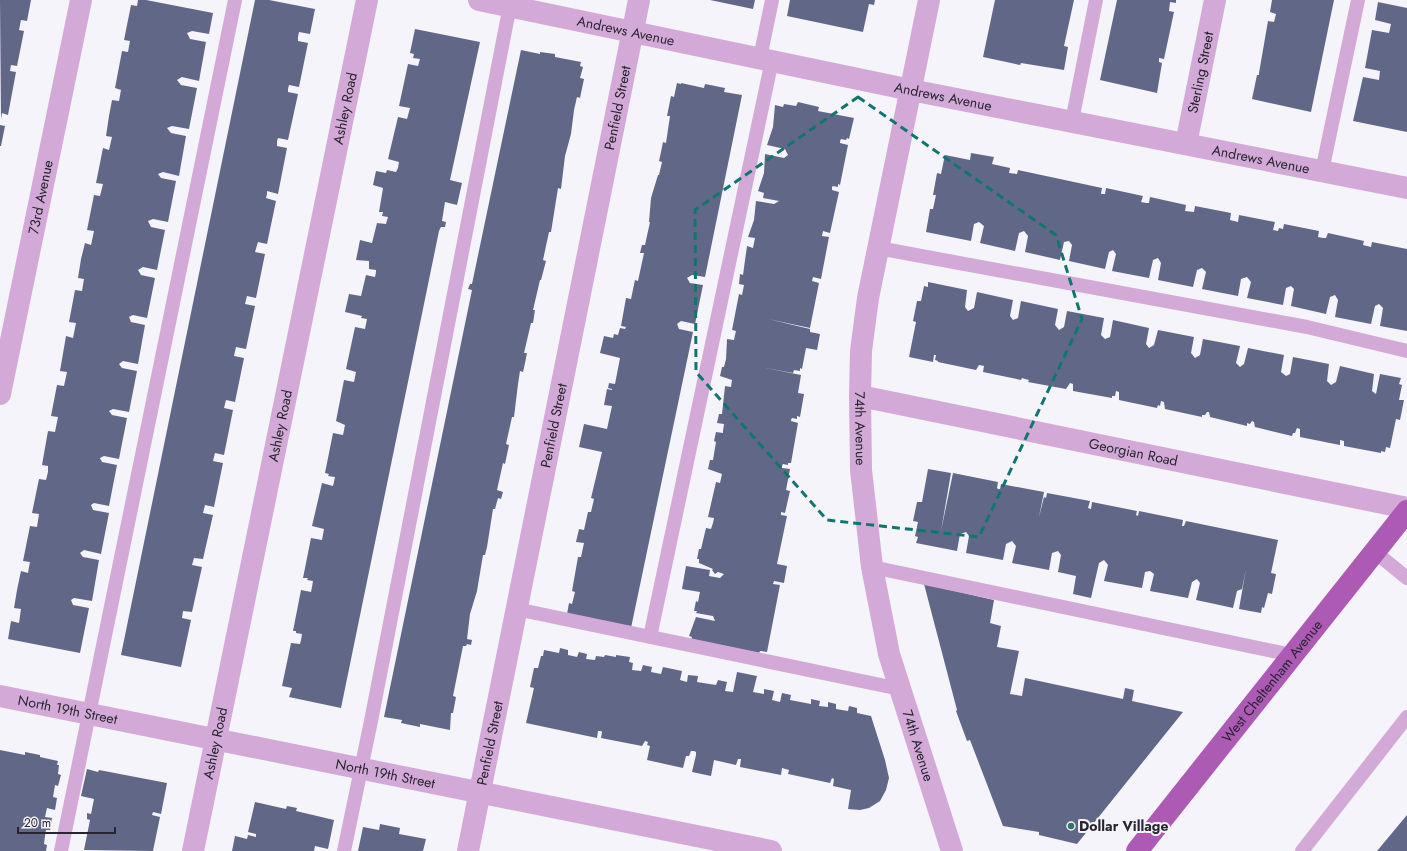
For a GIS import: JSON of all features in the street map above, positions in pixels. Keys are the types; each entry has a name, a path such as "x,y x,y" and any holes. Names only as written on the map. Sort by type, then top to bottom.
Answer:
{"highway":[{"name":"West Cheltenham Avenue","path":"1137,851 1407,512"}],"street":[{"name":"73rd Avenue","path":"0,394 81,0"},
{"name":"Ashley Road","path":"193,851 367,0"},
{"name":"Andrews Avenue","path":"479,0 510,3 633,31 911,90 1407,188"},
{"name":"Penfield Street","path":"468,851 640,0"},
{"name":"74th Avenue","path":"929,0 868,298 861,351 861,470 872,567 889,654 952,851"},
{"name":"Sterling Street","path":"1186,144 1215,0"},
{"name":"Georgian Road","path":"860,396 1407,508"},
{"name":"North 19th Street","path":"0,696 217,739 479,794 771,851"}],"lane":[{"path":"61,851 235,0"},
{"path":"650,637 766,59 772,0"},
{"path":"1072,122 1096,0"},
{"path":"1322,171 1358,0"},
{"path":"344,851 362,769 510,3"},
{"path":"878,248 1307,327 1407,351"},
{"path":"1375,552 1407,578"},
{"path":"872,567 1292,655"},
{"path":"516,609 900,689"},
{"path":"1302,851 1407,717"}],"highlighted area":[{"path":"858,97 1056,235 1082,319 979,537 827,520 696,372 695,210"}],"building":[{"path":"0,0 31,0 27,21 21,20 19,30 24,31 17,66 11,65 10,71 16,72 8,115 2,113 1,119"},
{"path":"138,0 146,0 213,13 209,34 192,31 187,33 190,39 206,42 199,81 182,77 177,80 181,85 197,88 189,129 172,126 167,128 171,133 186,136 179,176 163,172 158,174 161,178 176,181 168,222 153,219 148,221 151,227 165,230 157,270 143,267 138,270 141,275 155,278 147,318 133,315 129,317 131,322 145,325 138,364 123,361 119,364 122,368 137,371 129,412 113,409 109,411 112,415 127,418 119,459 104,456 100,458 102,462 117,465 109,506 94,503 91,505 93,510 109,513 101,554 84,550 80,553 83,557 99,560 92,601 74,598 71,600 73,605 89,608 80,653 8,639 11,621 19,623 21,609 14,608 17,590 21,571 28,573 30,562 23,561 30,526 37,527 39,514 32,513 39,479 46,480 48,472 48,466 42,465 48,431 55,432 58,417 51,416 57,385 64,386 67,372 60,371 66,336 73,338 76,323 69,322 75,290 82,291 84,279 78,278 81,259 85,243 91,245 94,231 87,230 94,195 100,196 103,184 96,183 103,148 109,150 112,137 106,136 112,100 119,101 121,90 115,88 122,51 128,52 130,41 124,40 131,5 137,6"},
{"path":"255,0 269,0 315,9 310,34 299,32 298,41 308,43 299,87 289,85 288,89 288,92 298,94 288,140 278,138 277,141 277,146 287,148 278,194 267,191 266,198 276,201 267,244 258,242 255,252 265,254 256,298 247,296 245,304 255,306 246,349 236,347 234,356 244,358 235,402 226,400 224,408 233,410 224,455 215,453 213,461 223,463 214,507 205,505 203,513 213,515 203,559 194,558 192,565 202,567 192,612 183,611 182,618 191,620 181,667 121,655"},
{"path":"710,0 755,0 753,9"},
{"path":"790,0 875,0 874,5 869,4 863,32 787,16"},
{"path":"995,0 1074,0 1064,46 1068,47 1064,70 1021,63 1020,65 983,57"},
{"path":"1117,0 1176,0 1176,3 1170,2 1169,11 1174,12 1164,59 1159,58 1159,62 1162,63 1157,93 1100,80"},
{"path":"1272,0 1334,0 1311,112 1252,99 1257,75 1259,75 1268,21 1274,22 1276,14 1270,12"},
{"path":"1378,2 1407,8 1407,132 1353,121 1363,77 1379,80 1380,71 1365,68 1372,30 1389,33 1391,24 1375,20"},
{"path":"415,29 480,42 450,180 462,183 457,205 445,202 442,221 446,222 445,227 441,227 439,231 341,708 289,697 292,688 282,686 291,643 300,644 301,640 302,634 293,631 301,590 311,592 312,587 313,581 307,580 308,578 303,578 311,538 322,540 324,529 312,526 322,483 333,486 335,477 328,476 329,474 325,473 333,433 343,435 345,425 336,421 344,380 354,382 356,372 346,369 355,327 365,329 367,319 361,318 362,316 345,312 349,294 361,296 366,275 375,277 376,270 369,269 369,261 356,260 360,240 372,243 377,223 386,224 388,217 382,216 383,212 379,212 383,188 373,185 376,171 386,173 387,170 396,172 398,168 399,162 388,159 398,117 407,119 410,108 399,106 408,64 418,66 420,59 413,58 414,54 410,53"},
{"path":"521,50 540,54 540,52 555,54 555,57 581,62 580,66 583,67 580,78 584,79 580,98 577,97 574,110 571,134 565,156 561,189 558,188 551,232 549,232 543,260 546,261 533,310 535,310 533,323 531,323 524,353 527,353 525,363 523,372 520,371 514,417 512,417 506,444 509,445 497,490 503,492 501,499 498,498 495,509 493,509 487,547 485,555 483,555 477,591 470,614 467,639 472,640 471,645 467,644 466,646 463,646 453,696 456,697 453,713 451,713 450,730 420,724 420,727 401,723 402,720 384,717 472,290 468,289 470,284 472,284"},
{"path":"677,83 704,88 705,84 725,88 724,92 742,95 705,277 692,275 687,278 690,283 703,285 695,324 681,321 677,324 679,329 693,332 631,628 567,614 569,603 572,604 575,592 572,591 578,557 581,557 584,543 576,542 579,529 584,530 588,512 591,512 594,499 591,498 602,452 579,447 584,424 607,429 612,406 604,405 607,389 612,390 608,388 609,383 615,384 620,358 600,353 604,336 613,338 614,334 618,335 620,328 625,329 626,327 621,326 626,298 631,299 635,280 638,281 644,253 640,253 642,245 645,245 650,222 651,198 662,162 659,161 663,142 666,143 670,116 667,116 671,96 674,97"},
{"path":"798,102 819,107 818,111 854,118 849,139 841,139 840,141 840,143 848,145 840,185 838,184 838,187 832,187 832,190 839,192 830,233 823,231 822,236 829,237 821,279 813,277 812,281 819,283 810,328 768,319 810,329 810,332 820,334 817,350 806,348 802,369 800,368 800,371 794,370 793,373 761,367 801,375 798,393 804,394 800,417 797,416 797,419 792,418 791,420 798,423 791,463 788,463 788,465 783,464 782,466 782,468 790,469 786,490 790,491 785,513 781,512 781,515 787,516 777,564 787,566 784,583 774,581 773,584 780,585 767,652 760,651 759,653 691,640 692,637 689,636 696,617 715,621 713,616 696,613 697,611 694,611 700,592 682,589 686,566 710,570 709,576 720,578 724,574 718,572 715,574 712,570 713,569 699,563 699,559 697,559 706,528 711,529 713,523 714,518 708,517 716,482 720,483 722,474 708,469 710,460 713,460 716,432 723,433 724,424 717,423 719,414 722,414 725,386 731,387 732,380 720,376 726,359 727,339 734,340 736,331 732,330 739,294 742,295 744,285 739,284 740,274 743,275 747,246 753,248 755,238 748,237 754,220 756,201 774,204 779,201 763,198 764,193 758,191 764,173 765,154 784,158 788,155 785,149 767,145 773,127 775,105 783,107 784,104 796,106"},
{"path":"0,125 5,126 1,146 0,146"},
{"path":"971,153 994,157 992,164 1010,168 1009,173 1017,174 1018,170 1102,188 1101,194 1105,194 1106,188 1143,196 1141,202 1149,203 1150,197 1186,205 1185,211 1194,212 1195,206 1231,213 1230,220 1238,222 1239,215 1275,222 1273,230 1278,231 1279,228 1283,229 1284,224 1319,231 1318,237 1326,238 1328,233 1364,241 1363,245 1371,247 1372,242 1407,249 1407,331 1380,326 1383,308 1379,304 1375,306 1371,324 1335,317 1338,300 1335,295 1330,297 1326,314 1291,306 1294,289 1291,286 1286,288 1283,305 1247,298 1251,282 1247,277 1241,279 1238,296 1202,289 1206,272 1202,268 1197,270 1193,287 1158,280 1161,263 1158,258 1153,260 1149,278 1112,271 1116,254 1113,250 1109,252 1105,269 1069,261 1072,245 1069,241 1064,242 1060,260 1025,252 1028,236 1024,231 1019,233 1015,251 980,243 984,226 979,222 974,224 971,241 926,232 930,209 933,209 936,195 933,195 937,173 941,174 945,155 970,160"},
{"path":"928,282 967,290 965,307 968,311 974,308 977,292 1013,300 1010,316 1013,320 1018,318 1021,301 1058,309 1055,325 1059,330 1064,327 1067,311 1104,318 1101,335 1105,339 1110,337 1113,320 1149,328 1146,344 1149,348 1154,345 1158,330 1194,337 1191,353 1195,358 1200,355 1203,339 1240,346 1236,363 1240,367 1244,364 1248,348 1284,355 1281,372 1286,376 1290,374 1293,357 1329,364 1327,381 1331,385 1336,382 1340,366 1374,374 1372,391 1376,394 1380,374 1401,378 1399,384 1402,385 1399,400 1404,400 1400,420 1396,419 1390,448 1386,447 1385,452 1381,451 1381,453 1344,446 1344,441 1340,440 1340,445 1300,437 1300,429 1297,428 1292,436 1255,427 1254,422 1252,421 1250,424 1247,423 1247,426 1210,417 1209,412 1202,415 1202,417 1165,409 1164,402 1161,401 1160,406 1158,405 1157,408 1119,400 1119,392 1116,391 1115,396 1112,396 1112,398 1073,391 1073,384 1070,383 1066,389 1028,382 1029,380 1022,378 1021,380 983,372 984,366 979,365 976,370 938,362 935,360 936,355 934,355 933,362 909,357 916,322 913,321 917,301 921,301 924,286 928,287"},
{"path":"928,469 951,473 941,531 953,473 998,482 998,489 1000,489 1001,484 1044,492 1039,517 1044,497 1046,498 1047,493 1090,501 1088,508 1091,509 1092,502 1137,511 1136,515 1138,516 1139,511 1183,520 1182,526 1184,526 1186,521 1278,540 1271,573 1276,574 1272,594 1268,593 1261,613 1239,609 1246,569 1242,589 1237,591 1233,608 1196,600 1200,583 1197,579 1192,582 1188,598 1150,591 1154,574 1150,571 1145,572 1142,588 1104,581 1108,565 1104,560 1099,563 1091,598 1073,594 1076,576 1058,572 1061,555 1058,551 1052,553 1049,570 1012,563 1016,546 1012,541 1006,544 1003,560 966,553 969,536 966,532 960,534 957,551 916,543 918,537 915,536 918,522 913,521 917,502 922,502"},
{"path":"924,584 994,600 990,623 1001,626 997,647 1019,651 1010,694 1022,696 1025,678 1123,699 1125,688 1134,690 1132,701 1183,712 1077,844 1039,835 1039,832 1003,826 970,740 967,741 956,711 957,710"},
{"path":"560,648 568,650 568,655 577,657 579,652 587,654 586,659 595,660 596,656 604,657 605,655 630,657 629,662 633,663 632,670 641,671 643,665 652,667 651,672 661,674 663,667 682,671 680,680 687,682 688,675 698,676 697,682 716,685 718,680 727,682 725,691 733,692 737,672 757,676 753,692 764,694 764,689 774,691 772,700 780,702 782,693 791,695 790,700 811,704 811,699 820,701 819,706 828,707 828,702 836,704 836,709 848,711 849,706 857,708 857,713 871,716 889,778 886,790 880,801 869,808 860,810 848,809 851,790 833,786 834,779 832,778 830,783 788,774 789,770 782,768 781,775 740,767 741,759 738,759 736,765 714,760 711,776 692,772 696,755 696,752 694,751 691,751 689,756 686,756 683,768 647,760 650,746 647,745 648,742 645,741 642,746 601,738 601,731 598,731 597,738 526,723 534,688 530,687 534,668 538,668 544,650 559,653"},
{"path":"0,750 25,755 25,752 58,761 58,774 61,775 58,786 55,785 53,797 57,798 55,810 47,808 45,817 52,818 50,830 46,830 44,844 47,845 46,851 0,851"},
{"path":"87,769 167,783 161,814 153,812 152,815 160,817 153,851 84,850 90,820 87,819 87,813 91,814 94,799 81,796"},
{"path":"255,802 286,809 287,806 297,808 296,811 334,820 328,849 315,846 314,851 232,851 235,836 247,839 248,835 256,837 256,834 248,832"},
{"path":"1407,815 1407,851 1377,851"},
{"path":"380,824 400,828 399,834 426,839 423,851 358,851 363,827 379,830"}],"place":[{"name":"Dollar Village","path":"1071,826"}]}
